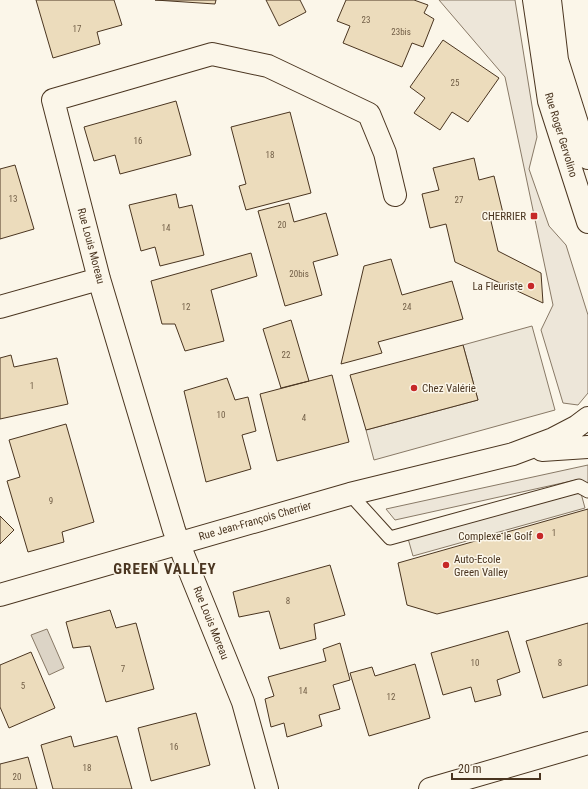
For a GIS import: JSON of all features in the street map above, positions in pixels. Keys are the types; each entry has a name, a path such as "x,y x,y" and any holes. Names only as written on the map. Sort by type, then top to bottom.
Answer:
{"street":[{"name":"Rue Roger Gervolino","path":"534,0 549,101 588,222"},
{"name":"Rue Roger Gervolino","path":"550,0 557,60 588,158"},
{"name":"Rue Louis Moreau","path":"267,789 243,702 179,543 99,279 52,103 55,98 212,54 268,66 369,114 385,153 395,195"},
{"path":"0,307 99,279"},
{"name":"Rue Jean-François Cherrier","path":"0,595 350,494 513,454 553,439 576,427 588,418"},
{"name":"Rue Jean-François Cherrier","path":"513,454 580,446 588,447"},
{"path":"430,789 588,744"}],"lane":[{"path":"350,494 390,538 579,486 588,491"}],"shaded area":[{"path":"439,0 515,0 537,137 529,169 549,226 566,245 588,315 588,393 578,405 563,403 541,330 553,305 505,77"},
{"path":"532,326 555,410 374,460 366,430 478,400 463,345"},
{"path":"588,465 588,484 576,480 395,520 386,509"},
{"path":"579,486 585,508 413,556 407,535"},
{"path":"47,629 64,668 49,675 31,635"}],"building":[{"path":"36,0 114,0 122,25 97,32 100,44 53,58"},
{"path":"155,0 216,0 215,4"},
{"path":"266,0 300,0 306,12 279,26"},
{"path":"346,0 414,0 428,5 424,13 434,19 423,47 412,43 402,67 343,43 350,26 337,21"},
{"path":"443,40 499,78 468,122 452,112 440,130 414,113 425,98 410,87"},
{"path":"176,101 191,155 120,174 115,155 94,161 84,127"},
{"path":"290,112 311,193 246,210 239,186 246,184 231,127"},
{"path":"474,158 479,180 494,176 503,213 490,217 498,251 541,273 543,303 455,262 446,224 430,228 422,194 439,190 433,168"},
{"path":"15,165 34,229 0,239 0,169"},
{"path":"176,194 179,208 192,205 204,255 160,266 155,247 141,251 129,205"},
{"path":"289,203 294,222 326,213 338,255 313,262 322,295 285,306 258,211"},
{"path":"251,253 257,276 211,290 224,341 185,351 175,324 162,324 151,281"},
{"path":"391,259 402,295 452,281 463,319 378,342 382,353 341,364 364,266"},
{"path":"291,320 309,381 281,388 263,329"},
{"name":"Chez Valérie","path":"463,345 478,400 366,430 350,375"},
{"path":"11,355 14,367 57,358 68,404 0,419 0,358"},
{"path":"332,375 349,442 277,461 260,394"},
{"path":"227,378 235,400 248,397 256,431 242,435 251,469 206,482 184,391"},
{"path":"66,424 94,522 62,532 64,542 28,552 7,481 20,477 9,440"},
{"name":"Complexe le Golf","path":"588,509 588,576 437,614 407,605 398,563"},
{"path":"0,516 14,530 0,544"},
{"path":"330,565 345,615 314,624 316,639 280,649 269,611 239,617 233,592"},
{"path":"110,610 116,628 136,623 154,689 106,702 90,646 73,648 66,622"},
{"path":"588,623 588,685 543,698 526,641"},
{"path":"508,631 520,672 497,680 501,695 475,702 471,687 443,695 431,653"},
{"path":"340,643 350,680 333,685 340,709 319,715 322,726 287,737 284,723 271,727 265,699 274,696 268,677 326,661 323,649"},
{"path":"31,652 55,708 9,728 0,707 0,665"},
{"path":"415,664 430,718 369,736 350,673 372,667 375,676"},
{"path":"196,713 210,765 151,781 138,728"},
{"path":"71,736 74,747 117,736 132,789 53,789 41,745"},
{"path":"28,757 37,789 0,789 0,764"}],"place":[{"name":"CHERRIER","path":"534,216"},
{"name":"La Fleuriste","path":"531,286"},
{"name":"Chez Valérie","path":"414,388"},
{"name":"Complexe le Golf","path":"540,536"},
{"name":"Auto-Ecole Green Valley","path":"446,565"}],"district":[{"name":"GREEN VALLEY","path":"165,569"}]}
